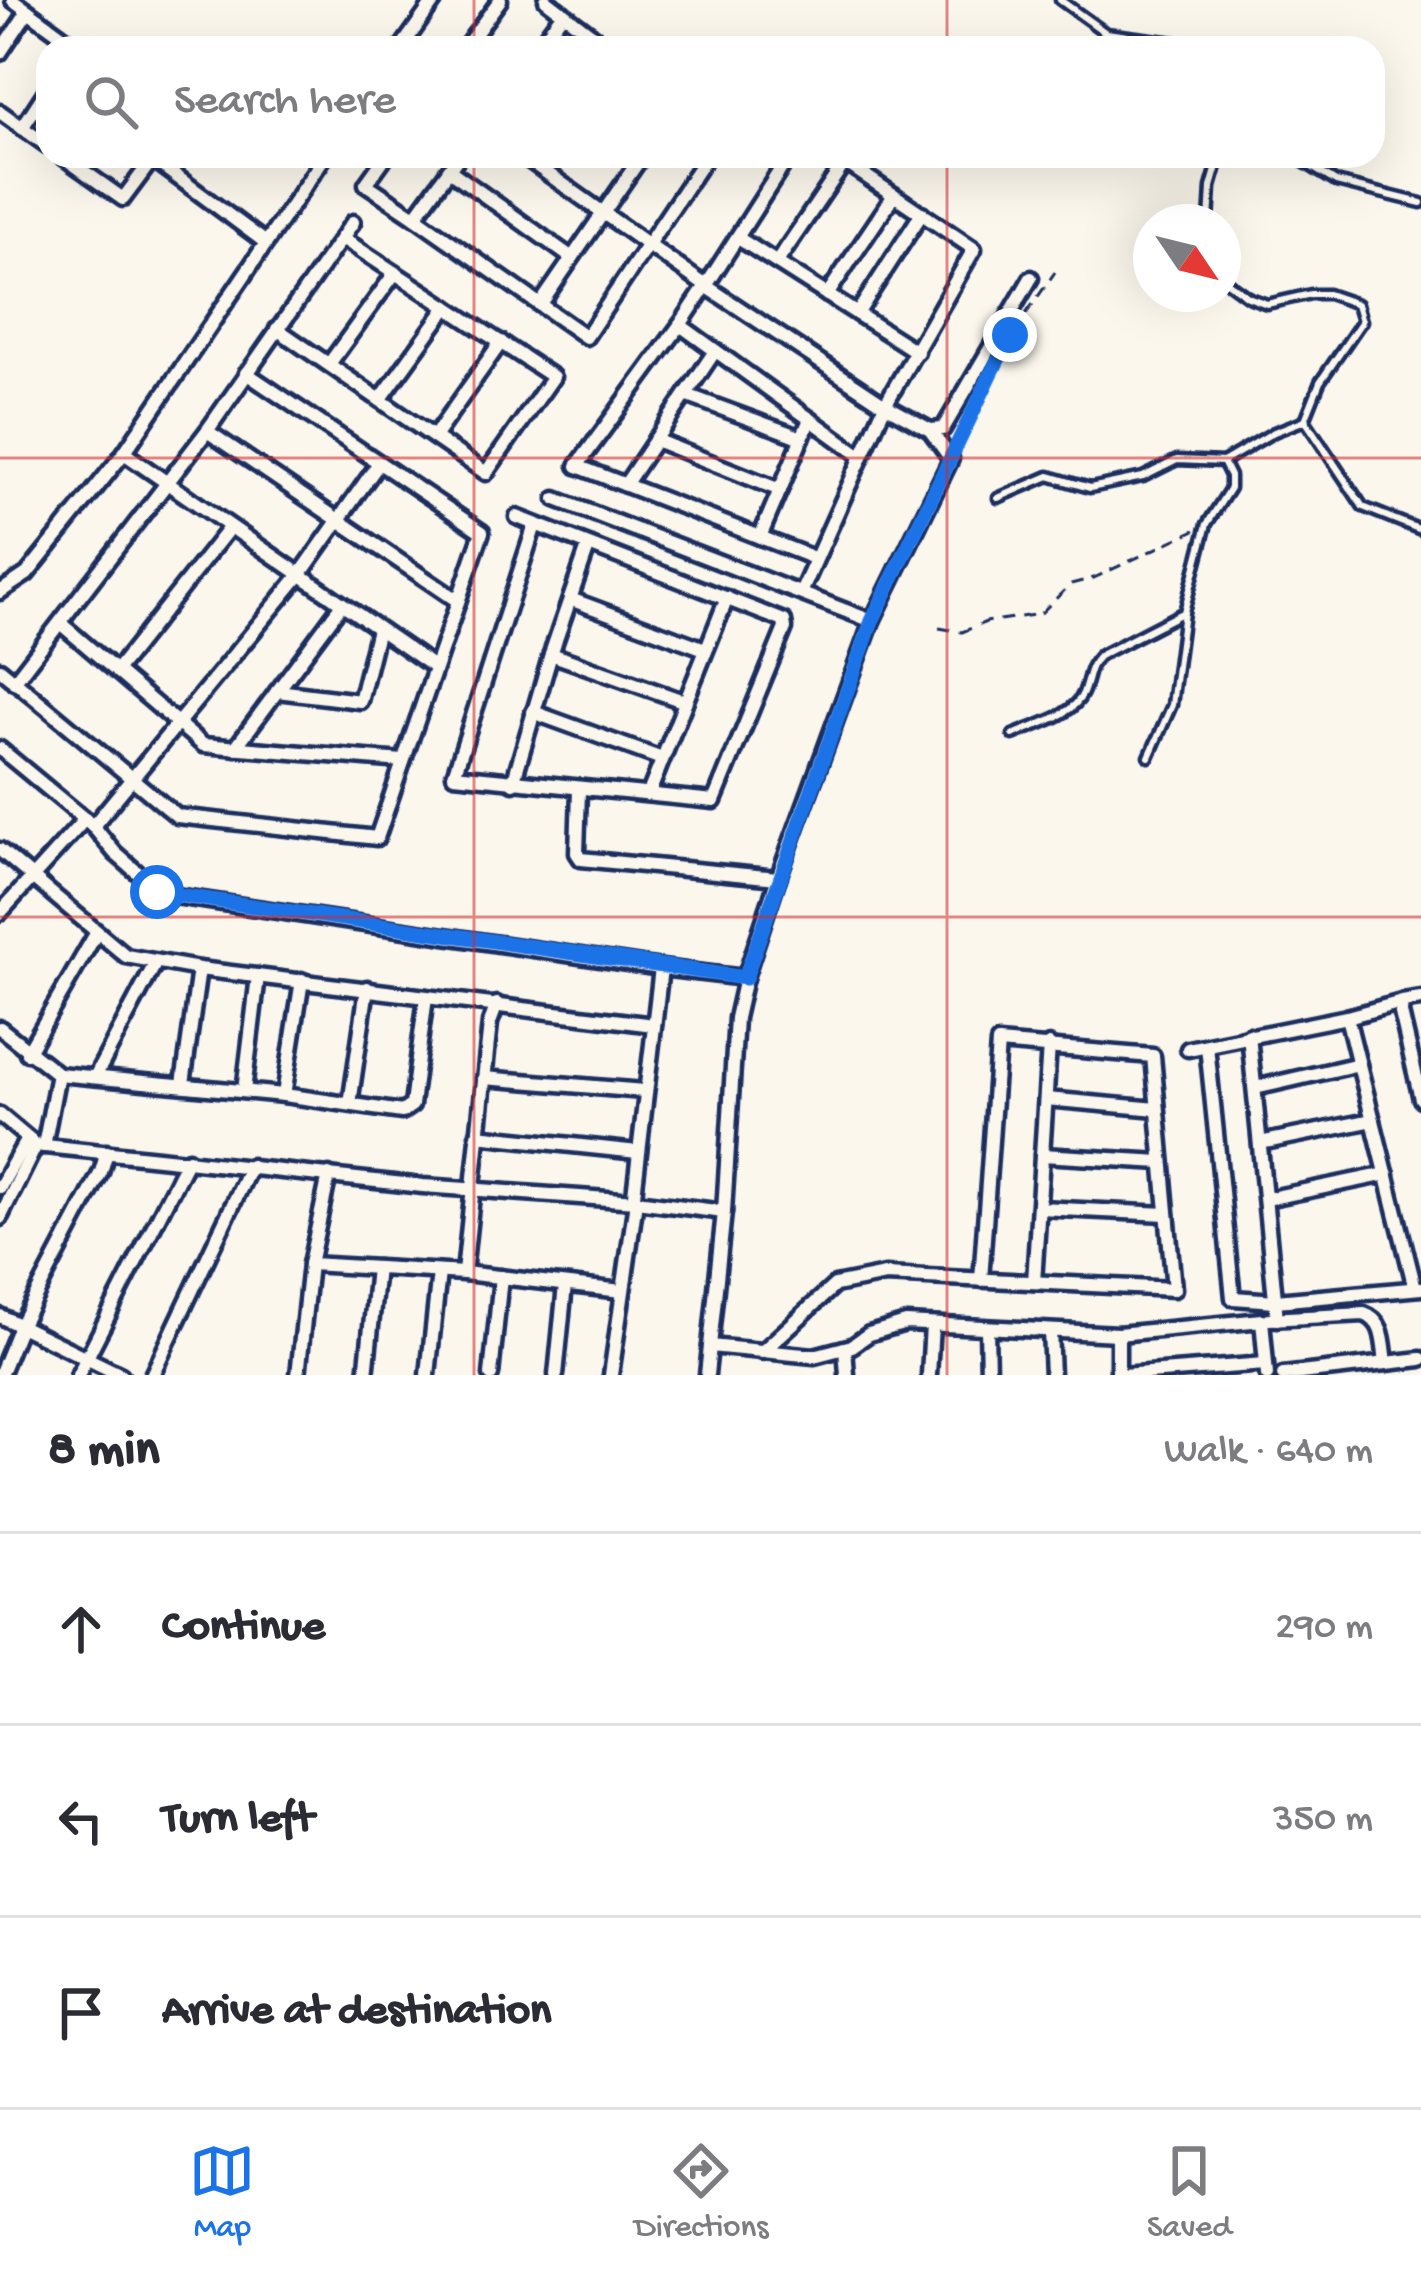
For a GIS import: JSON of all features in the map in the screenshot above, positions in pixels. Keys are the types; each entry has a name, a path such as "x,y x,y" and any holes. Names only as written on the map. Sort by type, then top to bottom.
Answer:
{"street":[{"path":"13,0 61,36"},
{"path":"410,36 435,0"},
{"path":"474,36 500,0"},
{"path":"546,0 594,36"},
{"path":"0,52 28,11"},
{"path":"546,36 563,13"},
{"path":"22,128 36,106"},
{"path":"0,112 36,138"},
{"path":"79,168 123,199 146,168"},
{"path":"168,168 265,242"},
{"path":"0,604 124,453 317,168"},
{"path":"377,168 366,184 586,338 699,168"},
{"path":"543,168 706,286 930,430 951,459 872,621 745,978 736,1018 724,1212 707,1375"},
{"path":"539,305 630,168"},
{"path":"782,168 680,326 578,466 814,558"},
{"path":"777,262 835,168"},
{"path":"801,593 885,404 974,249 854,168"},
{"path":"415,217 449,170 572,258"},
{"path":"827,295 894,195"},
{"path":"857,314 922,213"},
{"path":"14,682 168,484 353,222"},
{"path":"278,329 486,473 553,377 342,238"},
{"path":"738,238 917,352"},
{"path":"329,364 395,273"},
{"path":"930,430 943,429 1031,278"},
{"path":"380,400 447,307"},
{"path":"680,326 861,456"},
{"path":"434,437 501,342"},
{"path":"625,485 715,351"},
{"path":"0,669 177,815 377,838 482,532 246,373"},
{"path":"686,395 802,438"},
{"path":"760,537 810,419"},
{"path":"207,431 458,601"},
{"path":"655,440 780,490"},
{"path":"124,453 434,667"},
{"path":"0,913 131,781 180,723 299,576 379,463"},
{"path":"556,499 872,621"},
{"path":"517,517 784,621 714,801 459,778 453,771 535,525"},
{"path":"116,671 230,527"},
{"path":"513,783 588,547"},
{"path":"0,592 27,574"},
{"path":"570,598 705,650"},
{"path":"649,793 727,598"},
{"path":"235,748 342,604"},
{"path":"60,623 203,745 403,760"},
{"path":"277,691 360,700 378,629"},
{"path":"551,654 683,701"},
{"path":"532,712 662,759"},
{"path":"0,749 89,823 162,894 745,978"},
{"path":"579,790 577,853 581,859 778,878"},
{"path":"0,850 126,956 654,1025"},
{"path":"27,1053 98,932"},
{"path":"96,1075 156,962"},
{"path":"610,1375 636,1201 644,1091 661,968"},
{"path":"183,1084 199,969"},
{"path":"244,1091 258,976"},
{"path":"284,1095 302,980"},
{"path":"350,1104 367,988"},
{"path":"0,1028 58,1074 284,1095 402,1112 412,1105 426,997"},
{"path":"1188,1049 1421,1000"},
{"path":"1402,1002 1421,1099"},
{"path":"464,1273 490,1023 497,1004"},
{"path":"1207,1046 1233,1298 1276,1301 1418,1288 1347,1017"},
{"path":"1118,1334 1120,1375 1266,1369 1269,1320 1276,1301 1249,1035"},
{"path":"762,1352 836,1285 885,1275 981,1280 1174,1289 1153,1056 998,1043 981,1280"},
{"path":"1034,1282 1049,1045"},
{"path":"1255,1088 1359,1064"},
{"path":"0,1218 36,1143 58,1074"},
{"path":"484,1078 644,1091"},
{"path":"1046,1099 1157,1109"},
{"path":"0,1115 36,1143 724,1212"},
{"path":"1260,1143 1373,1120"},
{"path":"477,1136 638,1152"},
{"path":"0,1186 36,1143"},
{"path":"0,1375 107,1152"},
{"path":"1042,1155 1162,1162"},
{"path":"78,1375 188,1159"},
{"path":"152,1375 251,1166"},
{"path":"298,1375 310,1264 329,1174"},
{"path":"1266,1199 1387,1174"},
{"path":"1039,1208 1167,1214"},
{"path":"310,1264 464,1273 622,1291"},
{"path":"366,1375 377,1268"},
{"path":"428,1375 439,1271"},
{"path":"490,1375 501,1277"},
{"path":"556,1375 565,1285"},
{"path":"710,1346 814,1356 906,1323 1118,1334 1364,1315 1375,1318 1386,1363"},
{"path":"0,1316 121,1375"},
{"path":"929,1375 932,1325"},
{"path":"987,1328 988,1375"},
{"path":"1050,1331 1052,1375"},
{"path":"844,1348 848,1375"},
{"path":"1283,1375 1421,1359"}],"lane":[{"path":"1060,0 1106,33 1129,36"},
{"path":"1210,204 1217,168"},
{"path":"1313,168 1336,182 1421,203"},
{"path":"1241,292 1267,304 1311,293 1358,304 1362,321 1320,382 1306,421"},
{"path":"998,498 1048,476 1090,488 1143,477 1177,460 1223,462 1274,432 1306,421"},
{"path":"1306,421 1364,507 1421,530"},
{"path":"1149,757 1172,705 1184,612 1207,524 1230,488 1223,462"},
{"path":"1013,735 1073,708 1099,656 1184,612"}],"path":[{"path":"1022,319 1055,272"},
{"path":"951,459 991,376"},
{"path":"938,628 962,632 986,622 1040,614 1071,584 1094,578 1207,524"}],"route":[{"path":"157,892 745,978 872,621 1010,335"}]}
